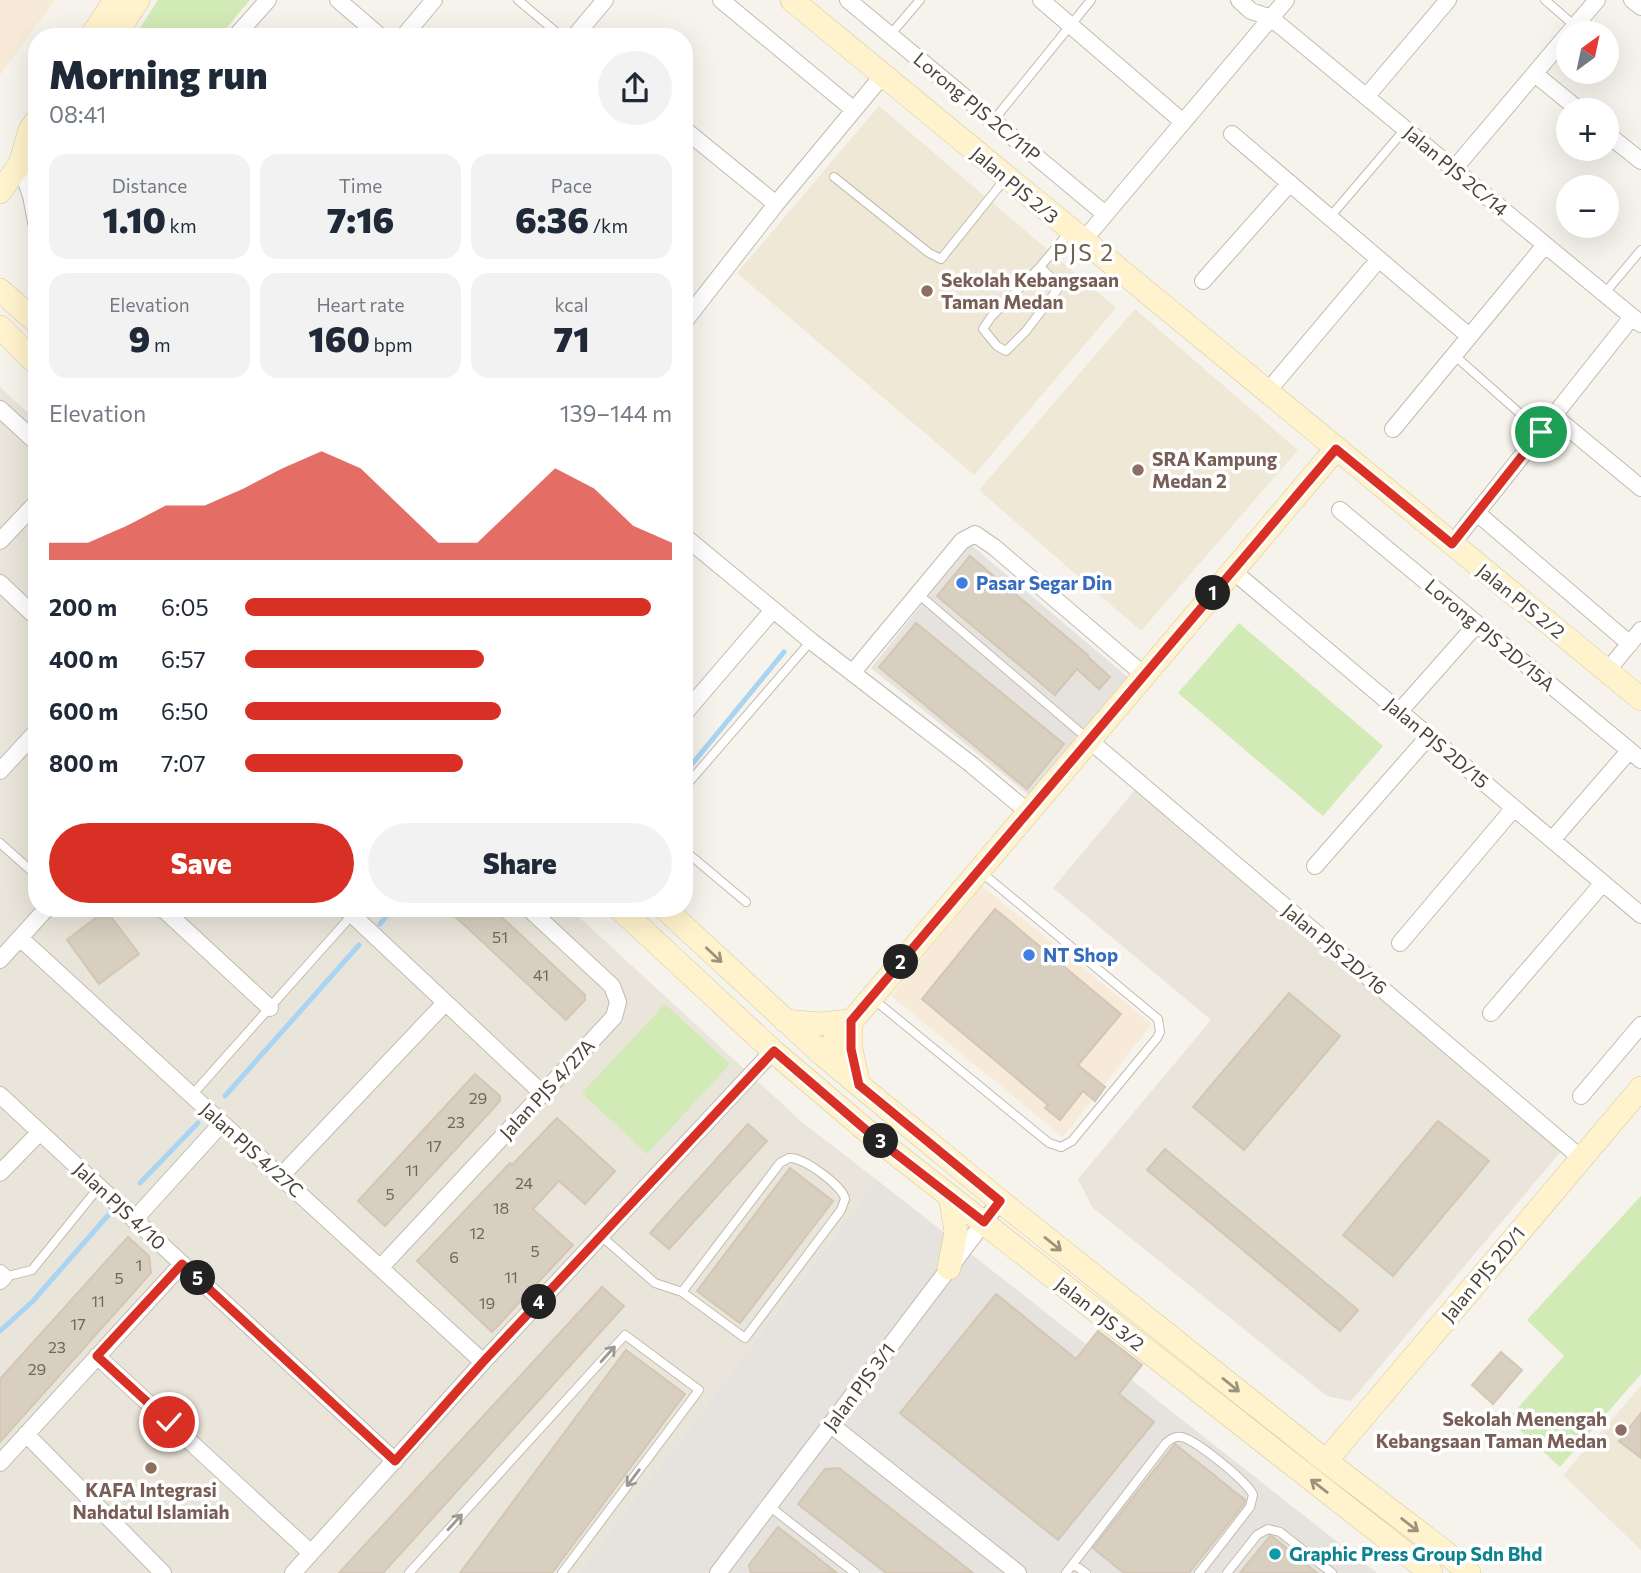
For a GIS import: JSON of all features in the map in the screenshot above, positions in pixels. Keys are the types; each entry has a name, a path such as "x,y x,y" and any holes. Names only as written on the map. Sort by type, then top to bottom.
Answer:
{"main road":[{"path":"97,28 115,0"},
{"path":"120,28 138,0"},
{"name":"Jalan PJS 2/3","path":"792,0 1336,449"},
{"path":"0,192 28,158"},
{"path":"0,290 28,315"},
{"path":"0,327 28,356"},
{"path":"0,336 28,357"},
{"path":"674,917 823,1055 1336,449"},
{"name":"Jalan PJS 2/2","path":"1336,449 1641,699"},
{"path":"629,917 774,1051"},
{"path":"785,1021 819,1024 851,1021"},
{"path":"851,1021 851,1049 859,1085"},
{"name":"Jalan PJS 3/2","path":"774,1051 873,1136 1431,1573"},
{"name":"Jalan PJS 3/2","path":"823,1055 1000,1201 1469,1573"},
{"name":"Jalan PJS 2D/1","path":"1326,1461 1641,1088"},
{"path":"949,1268 956,1232 950,1196"}],"street":[{"path":"244,28 268,0"},
{"path":"338,0 371,28"},
{"path":"411,28 434,0"},
{"path":"582,28 605,0"},
{"path":"722,0 854,110"},
{"name":"Lorong PJS 2C/11P","path":"848,0 1105,214"},
{"path":"1041,0 1183,121"},
{"name":"Jalan PJS 2C/14","path":"1239,0 1251,11 1271,18 1637,320"},
{"path":"1077,235 1105,214 1286,0"},
{"path":"1366,97 1448,0"},
{"path":"1579,21 1597,0"},
{"path":"1632,0 1641,7"},
{"path":"1454,169 1556,49"},
{"path":"1535,74 1564,98"},
{"path":"693,310 883,75"},
{"path":"1232,134 1469,336"},
{"path":"693,136 776,204"},
{"path":"1619,143 1641,161"},
{"path":"1203,281 1290,183"},
{"path":"1393,429 1545,245"},
{"path":"1267,392 1379,259"},
{"path":"1452,544 1554,416 1637,320"},
{"path":"0,409 28,435"},
{"path":"1554,416 1641,488"},
{"name":"Lorong PJS 2D/15A","path":"1340,510 1635,755"},
{"path":"0,541 28,511"},
{"path":"1477,513 1630,644"},
{"path":"853,672 962,541 975,534 994,547 1144,675"},
{"path":"693,543 811,641 1028,812"},
{"name":"Jalan PJS 2D/15","path":"1233,571 1641,915"},
{"path":"0,583 28,609"},
{"path":"693,703 773,610"},
{"path":"1400,711 1477,624"},
{"path":"1607,671 1641,630"},
{"path":"1315,866 1429,736"},
{"path":"2,765 28,740"},
{"name":"Jalan PJS 2D/16","path":"1089,740 1581,1158"},
{"path":"1552,840 1635,755"},
{"path":"1399,943 1514,808"},
{"path":"1491,1013 1603,883"},
{"path":"0,960 39,917"},
{"path":"172,917 270,1008"},
{"path":"354,917 543,1094"},
{"name":"Jalan PJS 4/27A","path":"380,1268 614,1017 618,1002 612,986 538,917"},
{"name":"Jalan PJS 4/27C","path":"20,938 483,1362"},
{"path":"281,1176 444,1003"},
{"path":"1581,1096 1641,1025"},
{"path":"293,1573 483,1362 774,1051"},
{"name":"Jalan PJS 4/10","path":"0,1095 395,1461"},
{"path":"134,1220 222,1123"},
{"path":"0,1173 40,1132"},
{"name":"Jalan PJS 3/1","path":"718,1573 1000,1201"},
{"path":"0,1463 182,1264"},
{"path":"97,1356 311,1553"},
{"path":"830,1424 1007,1570"},
{"path":"26,1434 163,1573"}],"lane":[{"path":"518,0 551,28"},
{"path":"890,35 919,0"},
{"path":"993,121 1090,0"},
{"path":"1545,0 1563,21"},
{"path":"1330,217 1405,129"},
{"path":"834,177 929,253 941,259 1007,178"},
{"path":"1040,267 1060,286 1026,331 1006,351 997,346 983,329 991,317 1040,267 1077,235"},
{"path":"1604,294 1641,250"},
{"path":"1454,355 1541,432"},
{"path":"917,593 1089,740"},
{"path":"693,778 811,641"},
{"path":"0,843 28,868"},
{"path":"693,858 746,902"},
{"path":"871,997 1049,1143 1061,1147 1072,1140 1157,1038 1160,1032 1158,1019 978,870"},
{"path":"192,1095 270,1008 345,917"},
{"path":"601,1236 655,1283 682,1292 745,1338 841,1210 845,1195 840,1188 798,1158 784,1160 682,1292"},
{"path":"1,1277 32,1270 99,1187"},
{"path":"410,1573 625,1335 699,1390 562,1573"},
{"path":"1066,1573 1161,1450 1171,1439 1177,1437 1190,1440 1247,1484 1253,1495 1250,1507 1199,1573"},
{"path":"769,1506 855,1573"},
{"path":"1227,1573 1256,1535 1268,1529 1280,1532 1332,1573"},
{"path":"1073,1564 1086,1573"}],"shaded area":[{"path":"0,0 55,0 34,28 28,28 28,37 0,75"},
{"name":"Sekolah Kebangsaan Taman Medan","path":"879,106 1116,308 974,475 737,273"},
{"name":"SRA Kampung Medan 2","path":"1135,309 1298,450 1141,631 979,490"},
{"path":"0,387 28,413 28,917 579,917 803,1123 877,1180 579,1573 0,1573"},
{"path":"970,544 1130,679 1030,796 871,668"},
{"path":"1135,790 1563,1149 1351,1401 1327,1396 1092,1207 1078,1179 1211,1020 1053,888"},
{"path":"982,886 1152,1024 1063,1137 891,996"},
{"path":"877,1180 1377,1573 579,1573"},
{"name":"Sekolah Menengah Kebangsaan Taman Medan","path":"1641,1386 1641,1550 1563,1475"}],"green space":[{"path":"158,0 250,0 227,28 140,28"},
{"path":"1239,623 1383,746 1323,816 1178,693"},
{"path":"665,1004 730,1064 647,1154 582,1093"},
{"path":"1641,1196 1641,1374 1560,1467 1508,1419 1564,1356 1527,1320"}],"building":[{"path":"970,556 1088,655 1110,677 1099,689 1077,669 1055,695 937,596"},
{"path":"916,623 1064,744 1027,789 879,667"},
{"path":"995,909 1121,1014 1078,1065 1105,1087 1095,1101 1083,1091 1060,1120 1045,1108 1048,1105 922,999"},
{"path":"97,917 111,917 139,954 99,984 67,940"},
{"path":"456,917 502,917 585,995 585,1000 566,1020"},
{"path":"1289,993 1340,1036 1244,1150 1193,1107"},
{"path":"475,1074 500,1096 500,1101 385,1226 358,1201"},
{"path":"557,1118 615,1171 585,1204 559,1181 533,1209 573,1245 492,1332 417,1261 510,1163 512,1165"},
{"path":"1438,1121 1489,1161 1393,1276 1343,1235"},
{"path":"748,1124 767,1141 669,1249 650,1233"},
{"path":"1165,1149 1358,1310 1340,1331 1147,1170"},
{"path":"790,1168 833,1201 740,1323 697,1291"},
{"path":"128,1237 149,1256 151,1273 0,1442 0,1379"},
{"path":"602,1287 624,1306 383,1573 339,1573"},
{"path":"996,1294 1076,1359 1098,1331 1142,1365 1119,1394 1154,1422 1058,1540 900,1413"},
{"path":"626,1350 685,1394 552,1573 460,1573"},
{"path":"1501,1352 1522,1370 1493,1404 1472,1385"},
{"path":"1641,1413 1641,1458 1619,1441"},
{"path":"1175,1444 1245,1500 1244,1504 1189,1573 1124,1573 1093,1548"},
{"path":"839,1468 973,1573 886,1573 798,1504 825,1469"},
{"path":"778,1527 837,1573 751,1573 749,1565"},
{"name":"Graphic Press Group Sdn Bhd","path":"1270,1536 1273,1537 1317,1573 1240,1573"}],"waterway":[{"path":"693,763 784,652"},
{"path":"380,924 386,917"},
{"path":"225,1096 359,945"},
{"path":"140,1183 198,1123"},
{"path":"0,1331 32,1302 111,1212"}],"place":[{"name":"Sekolah Kebangsaan Taman Medan","path":"927,291"},
{"name":"SRA Kampung Medan 2","path":"1138,470"},
{"name":"Pasar Segar Din","path":"962,583"},
{"name":"NT Shop","path":"1029,955"},
{"name":"Sekolah Menengah Kebangsaan Taman Medan","path":"1621,1430"},
{"name":"KAFA Integrasi Nahdatul Islamiah","path":"151,1468"},
{"name":"Graphic Press Group Sdn Bhd","path":"1275,1554"}],"district":[{"name":"PJS 2","path":"1084,253"}],"route":[{"path":"169,1422 97,1356 182,1264 395,1461 483,1362 774,1051 873,1136 984,1222 1000,1201 859,1085 851,1049 851,1021 1336,449 1452,544 1541,432"}]}
